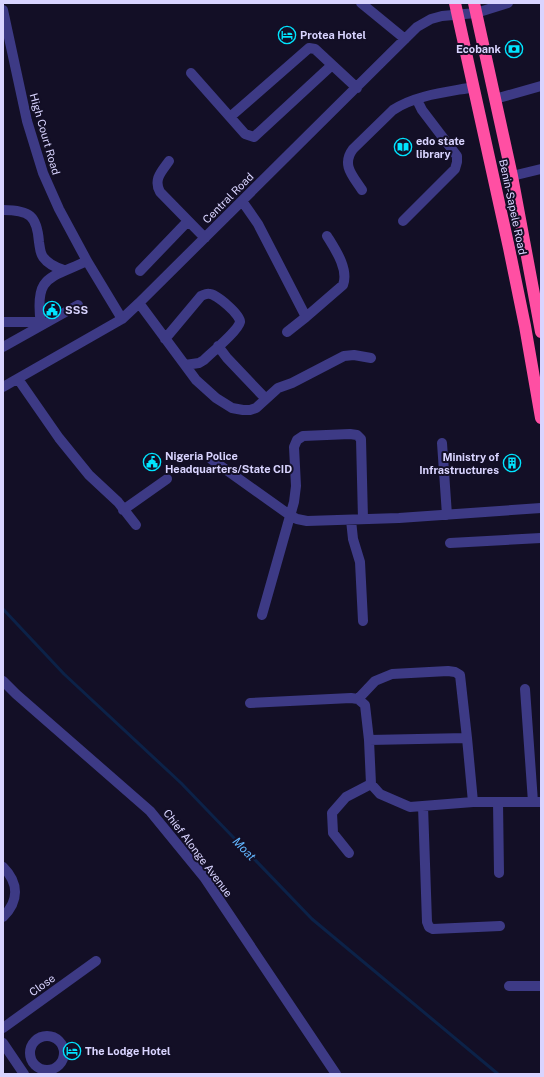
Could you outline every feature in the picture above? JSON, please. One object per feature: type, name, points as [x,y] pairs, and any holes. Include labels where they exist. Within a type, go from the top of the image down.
[{"type":"highway","name":"Benin-Sapele Road","points":[[455,3],[525,326],[541,418]]},
{"type":"highway","name":"Benin-Sapele Road","points":[[475,8],[512,176],[541,332]]},
{"type":"street","points":[[361,3],[406,39]]},
{"type":"street","name":"Central Road","points":[[3,387],[122,319],[140,303],[418,27],[431,19],[442,16],[458,15],[475,8],[508,3]]},
{"type":"street","name":"High Court Road","points":[[3,10],[27,121],[42,173],[88,261],[122,319]]},
{"type":"street","points":[[230,117],[309,48],[315,49],[357,88]]},
{"type":"street","points":[[191,73],[245,134],[252,137],[256,136],[332,64]]},
{"type":"street","points":[[495,99],[541,86]]},
{"type":"street","points":[[362,190],[349,170],[349,154],[393,110],[399,105],[429,96],[474,87]]},
{"type":"street","points":[[403,221],[448,177],[455,169],[458,162],[457,156],[422,110],[417,100]]},
{"type":"street","points":[[169,161],[159,174],[157,186],[160,192],[205,238]]},
{"type":"street","points":[[512,176],[541,169]]},
{"type":"street","points":[[242,201],[258,224],[306,317]]},
{"type":"street","points":[[3,210],[15,210],[30,216],[37,225],[40,251],[43,257],[53,266],[64,270]]},
{"type":"street","points":[[140,272],[188,221]]},
{"type":"street","points":[[287,332],[343,285],[343,268],[338,254],[326,236]]},
{"type":"street","points":[[40,323],[39,299],[42,287],[47,280],[64,270],[88,261]]},
{"type":"street","points":[[165,338],[201,296],[205,294],[211,294],[237,314],[240,320],[237,327],[218,346],[200,363],[185,365]]},
{"type":"street","points":[[140,303],[196,380],[216,398],[232,408],[243,410],[256,408],[278,388],[292,383],[344,356],[361,356],[371,358]]},
{"type":"street","points":[[3,347],[40,323],[78,305]]},
{"type":"street","points":[[3,322],[40,323]]},
{"type":"street","points":[[218,346],[227,358],[266,399]]},
{"type":"street","points":[[18,379],[59,438],[89,475],[107,491],[136,525]]},
{"type":"street","points":[[262,615],[291,516],[296,486],[294,447],[297,440],[303,436],[350,434],[357,435],[361,439],[363,519]]},
{"type":"street","points":[[442,443],[446,515]]},
{"type":"street","points":[[211,459],[291,516],[307,521],[446,515],[541,508]]},
{"type":"street","points":[[123,510],[167,479]]},
{"type":"street","points":[[351,520],[353,539],[360,562],[363,621]]},
{"type":"street","points":[[450,543],[541,538]]},
{"type":"street","points":[[358,699],[375,681],[392,674],[455,672],[460,675],[473,802]]},
{"type":"street","name":"Chief Alonge Avenue","points":[[3,681],[150,811],[204,877],[336,1074]]},
{"type":"street","points":[[250,703],[351,698],[358,699],[365,705],[369,740],[371,784],[380,794],[410,807],[473,802],[537,802],[525,689]]},
{"type":"street","points":[[369,740],[467,738]]},
{"type":"street","points":[[349,853],[333,833],[332,813],[346,797],[371,784]]},
{"type":"street","points":[[498,802],[499,873]]},
{"type":"street","points":[[423,806],[427,922],[429,927],[433,929],[500,926]]},
{"type":"street","points":[[3,867],[11,876],[16,892],[12,907],[3,917]]},
{"type":"street","name":"Close","points":[[3,1028],[96,961]]},
{"type":"street","points":[[509,986],[541,986]]},
{"type":"street","points":[[5,1050],[24,1074]]},
{"type":"waterway","name":"Moat","points":[[3,609],[64,674],[181,783],[312,919],[498,1074]]},
{"type":"place","name":"Protea Hotel","points":[[287,35]]},
{"type":"place","name":"Ecobank","points":[[514,49]]},
{"type":"place","name":"edo state library","points":[[403,147]]},
{"type":"place","name":"SSS","points":[[52,310]]},
{"type":"place","name":"Nigeria Police Headquarters/State CID","points":[[152,462]]},
{"type":"place","name":"Ministry of Infrastructures","points":[[512,463]]},
{"type":"place","name":"The Lodge Hotel","points":[[72,1051]]}]
